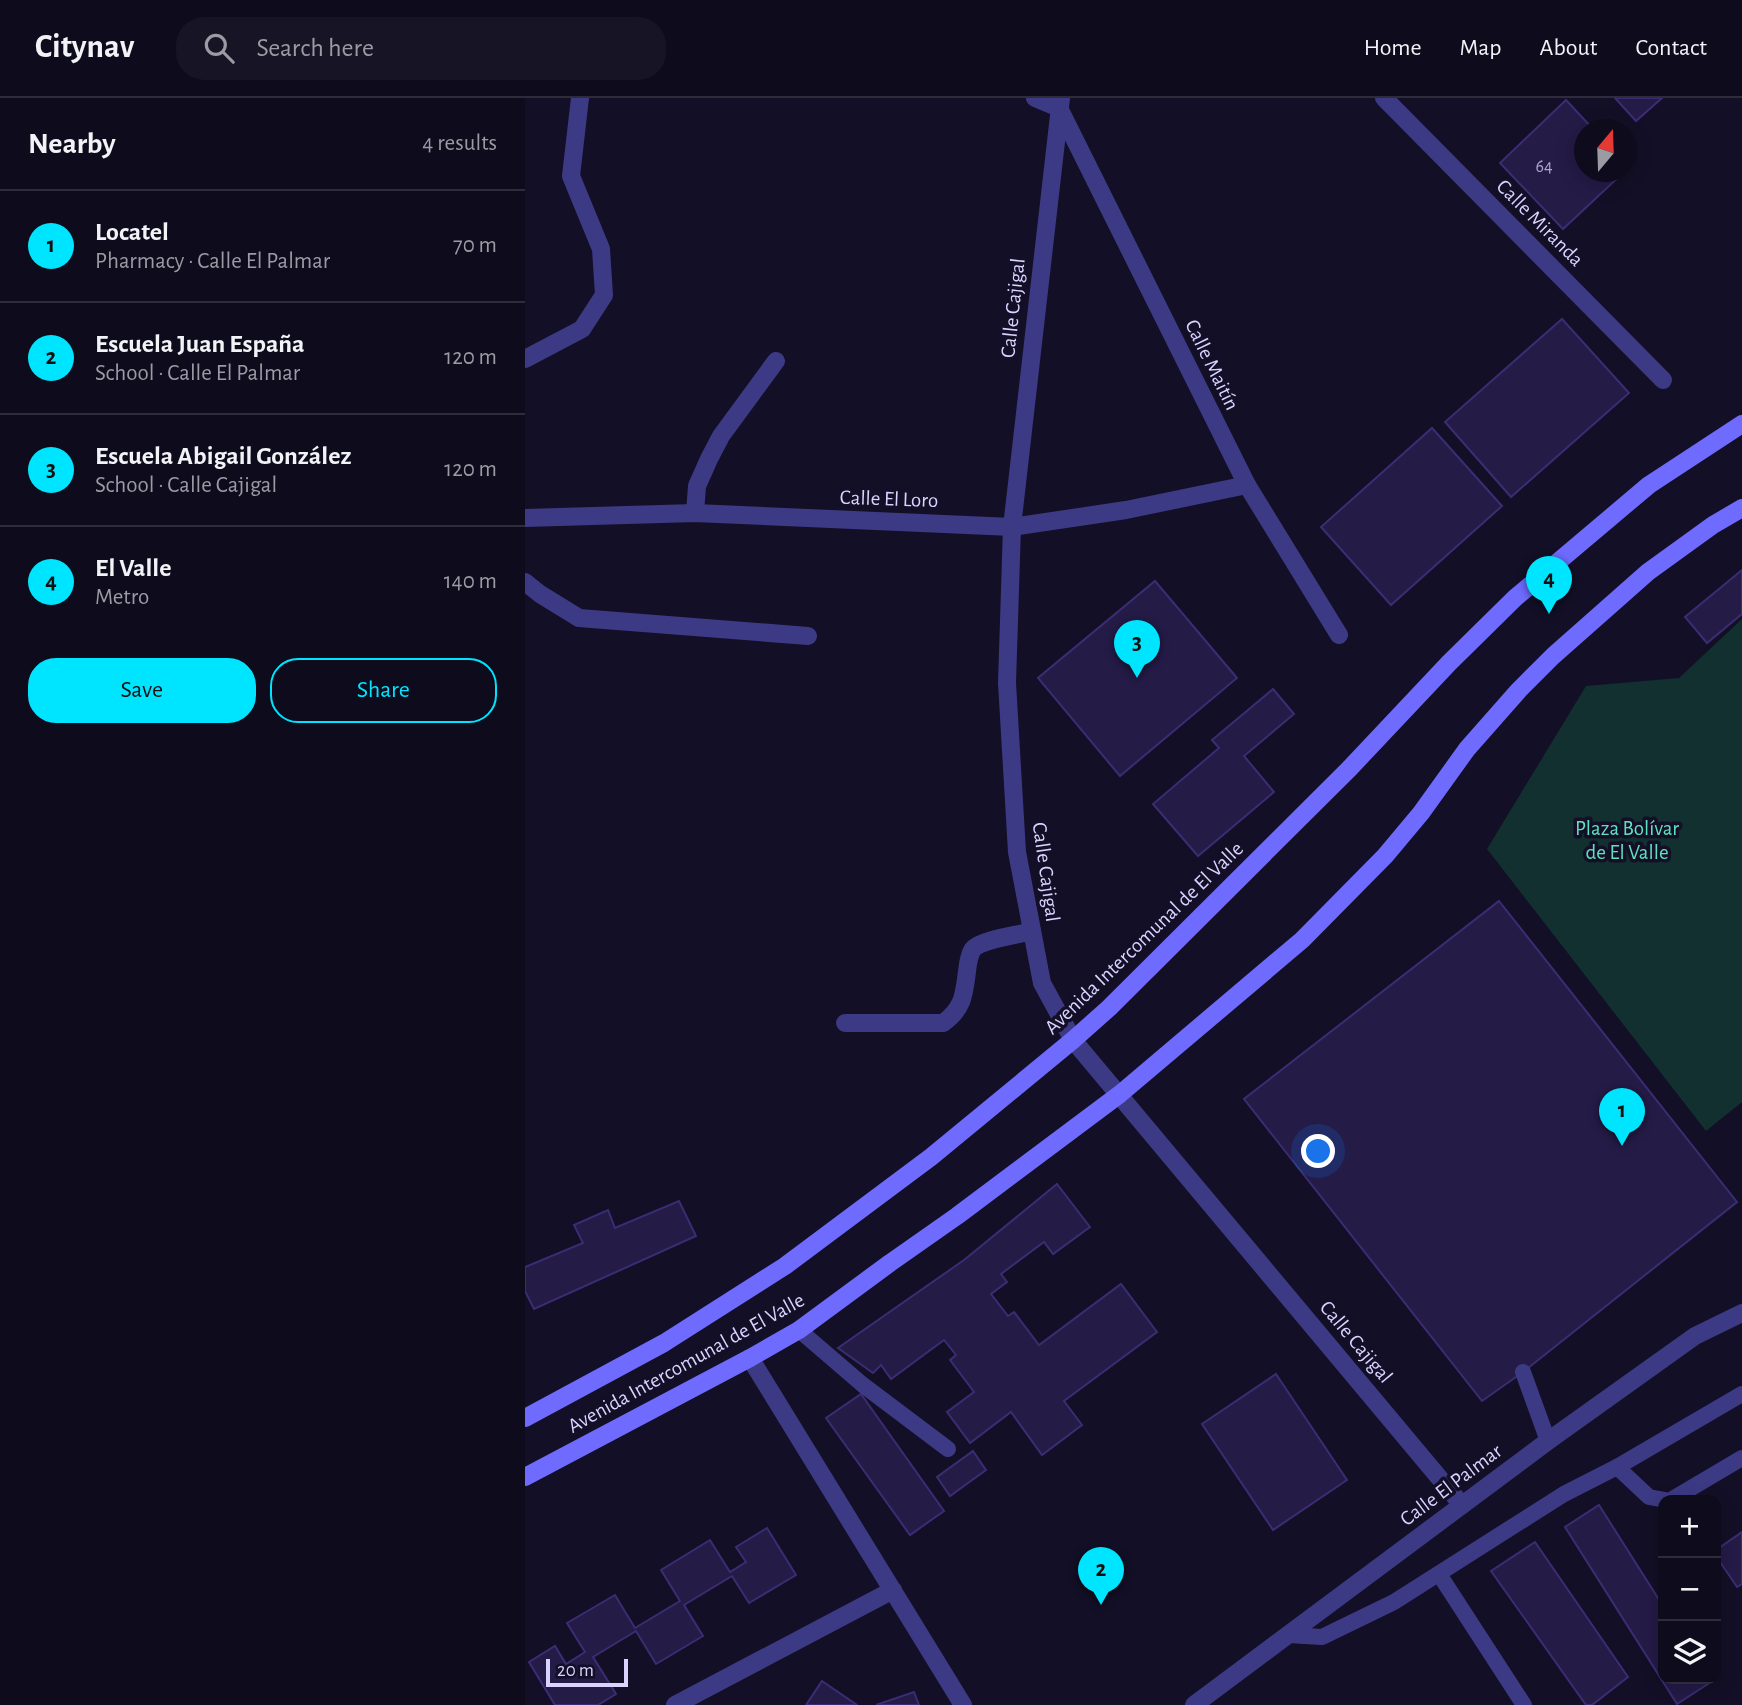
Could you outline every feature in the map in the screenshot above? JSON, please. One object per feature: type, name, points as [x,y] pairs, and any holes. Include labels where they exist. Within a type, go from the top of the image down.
[{"type":"main road","name":"Avenida Intercomunal de El Valle","points":[[525,1418],[664,1343],[785,1266],[931,1157],[1118,1000],[1341,778],[1449,663],[1515,598],[1649,485],[1742,424]]},
{"type":"main road","name":"Avenida Intercomunal de El Valle","points":[[525,1478],[799,1330],[1120,1094],[1302,940],[1385,856],[1421,813],[1467,749],[1553,656],[1648,572],[1713,525],[1742,508]]},
{"type":"street","points":[[525,359],[582,329],[604,295],[601,249],[571,176],[580,98]]},
{"type":"street","points":[[1035,98],[1060,103]]},
{"type":"street","name":"Calle Miranda","points":[[1384,98],[1663,380]]},
{"type":"street","name":"Calle Maitín","points":[[1060,103],[1247,485],[1339,635]]},
{"type":"street","name":"Calle Cajigal","points":[[1060,103],[1012,527],[1007,683],[1017,852],[1042,982],[1073,1040],[1462,1505]]},
{"type":"street","points":[[695,513],[697,485],[709,459],[722,436],[776,361]]},
{"type":"street","name":"Calle El Loro","points":[[525,518],[695,513],[1012,527],[1126,510],[1247,485]]},
{"type":"street","points":[[525,582],[579,618],[808,636]]},
{"type":"street","points":[[845,1023],[943,1023],[958,1010],[974,948],[983,943],[1032,932]]},
{"type":"street","name":"Calle El Palmar","points":[[1194,1705],[1548,1441],[1695,1336],[1742,1313]]},
{"type":"street","points":[[750,1358],[963,1705]]},
{"type":"street","points":[[675,1705],[893,1590]]},
{"type":"lane","points":[[799,1330],[863,1385],[948,1449]]},
{"type":"lane","points":[[1523,1372],[1548,1441]]},
{"type":"lane","points":[[1288,1635],[1322,1637],[1394,1602],[1564,1494],[1617,1467],[1742,1394]]},
{"type":"lane","points":[[1679,1495],[1742,1458]]},
{"type":"lane","points":[[1617,1467],[1649,1497],[1658,1499]]},
{"type":"lane","points":[[1439,1574],[1524,1705]]},
{"type":"green space","name":"Plaza Bolívar de El Valle","points":[[1742,619],[1742,1102],[1706,1131],[1487,849],[1586,686],[1679,678]]},
{"type":"building","points":[[1615,98],[1662,98],[1637,120]]},
{"type":"building","points":[[1566,100],[1584,119],[1574,119],[1574,182],[1613,182],[1563,229],[1500,163]]},
{"type":"building","points":[[1562,319],[1629,393],[1511,497],[1445,422]]},
{"type":"building","points":[[1432,428],[1502,506],[1391,605],[1321,527]]},
{"type":"building","points":[[1742,570],[1742,614],[1707,643],[1685,617]]},
{"type":"building","points":[[1155,581],[1237,678],[1120,776],[1038,678]]},
{"type":"building","points":[[1273,689],[1294,714],[1244,756],[1274,792],[1198,856],[1153,804],[1219,748],[1212,740]]},
{"type":"building","points":[[1499,901],[1737,1202],[1523,1372],[1482,1401],[1244,1099]]},
{"type":"building","points":[[1057,1184],[1090,1227],[1053,1254],[1044,1242],[1001,1274],[1007,1282],[991,1294],[1008,1316],[1014,1312],[1039,1345],[1121,1284],[1157,1332],[1064,1401],[1082,1425],[1042,1455],[1011,1412],[970,1443],[947,1412],[974,1392],[950,1360],[956,1355],[944,1340],[891,1379],[881,1365],[873,1373],[838,1348],[964,1260]]},
{"type":"building","points":[[679,1201],[696,1236],[534,1309],[525,1291],[525,1267],[583,1243],[574,1225],[608,1210],[615,1228]]},
{"type":"building","points":[[1276,1374],[1347,1480],[1273,1530],[1202,1424]]},
{"type":"building","points":[[861,1394],[944,1511],[910,1535],[826,1418]]},
{"type":"building","points":[[973,1451],[986,1470],[950,1496],[937,1477]]},
{"type":"building","points":[[1599,1505],[1658,1598],[1658,1674],[1565,1527]]},
{"type":"building","points":[[767,1528],[796,1575],[749,1603],[732,1576],[684,1605],[703,1636],[656,1664],[636,1631],[593,1657],[616,1694],[598,1705],[555,1705],[529,1662],[555,1646],[566,1664],[585,1652],[567,1623],[615,1595],[635,1628],[680,1601],[661,1570],[710,1540],[730,1572],[746,1562],[736,1547]]},
{"type":"building","points":[[1742,1532],[1742,1584],[1737,1587],[1721,1563],[1721,1547]]},
{"type":"building","points":[[1535,1542],[1628,1677],[1592,1705],[1586,1705],[1491,1571]]},
{"type":"building","points":[[822,1681],[857,1705],[806,1705]]},
{"type":"building","points":[[1664,1684],[1708,1684],[1677,1704]]},
{"type":"building","points":[[914,1692],[919,1705],[876,1705]]},
{"type":"place","name":"El Valle","points":[[1549,614]]},
{"type":"place","name":"Escuela Abigail González","points":[[1137,678]]},
{"type":"place","name":"Locatel","points":[[1622,1146]]},
{"type":"place","name":"Escuela Juan España","points":[[1101,1605]]}]
